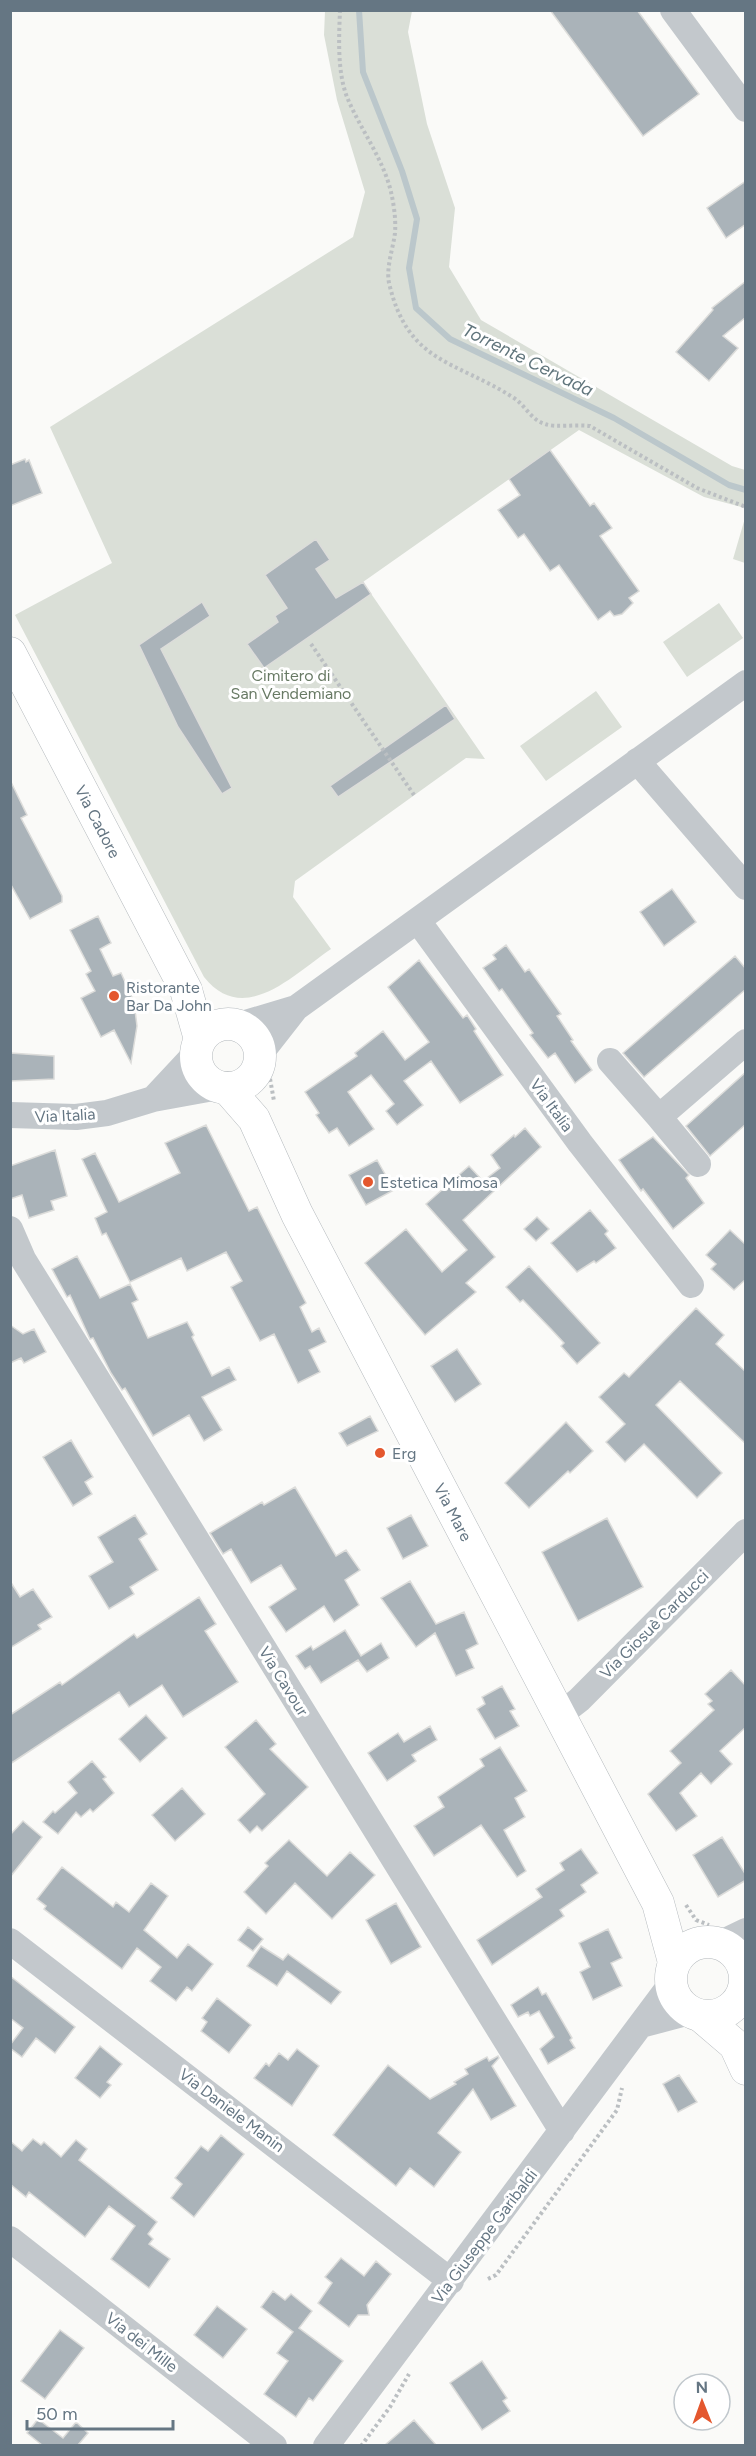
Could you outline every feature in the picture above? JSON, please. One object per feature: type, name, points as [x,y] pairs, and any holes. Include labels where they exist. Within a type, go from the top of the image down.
[{"type":"main road","name":"Via Cadore","points":[[10,653],[186,990],[215,1036]]},
{"type":"main road","name":"Via Cadore","points":[[215,1036],[254,1036],[246,1075],[209,1083],[202,1075],[197,1065],[215,1036]]},
{"type":"main road","name":"Via Mare","points":[[246,1075],[265,1114],[297,1214],[561,1714],[670,1902],[720,1936],[745,1970],[745,1983],[736,2004],[740,2057]]},
{"type":"main road","name":"Via Mare","points":[[670,1902],[674,1995],[740,2057]]},
{"type":"main road","points":[[673,1973],[680,1954],[720,1936]]},
{"type":"main road","points":[[695,2014],[714,2016],[726,2012],[736,2004]]},
{"type":"street","points":[[673,10],[746,109]]},
{"type":"street","points":[[153,1099],[215,1036],[296,1008],[746,683]]},
{"type":"street","points":[[637,761],[746,888]]},
{"type":"street","name":"Via Italia","points":[[418,921],[580,1143],[691,1285]]},
{"type":"street","points":[[246,1075],[296,1008]]},
{"type":"street","points":[[659,1117],[746,1042]]},
{"type":"street","points":[[610,1062],[698,1164]]},
{"type":"street","name":"Via Italia","points":[[10,1115],[76,1117],[107,1113],[246,1075]]},
{"type":"street","name":"Via Cavour","points":[[10,1229],[23,1259],[562,2131]]},
{"type":"street","name":"Via Giosuè Carducci","points":[[561,1714],[579,1700],[746,1532]]},
{"type":"street","name":"Via Daniele Manin","points":[[10,1941],[451,2281]]},
{"type":"street","name":"Via Giuseppe Garibaldi","points":[[326,2445],[641,2025],[673,1973]]},
{"type":"street","points":[[641,2025],[695,2014]]},
{"type":"street","name":"Via dei Mille","points":[[10,2239],[273,2445]]},
{"type":"path","points":[[340,10],[340,57],[346,94],[379,160],[391,191],[395,232],[388,280],[398,314],[412,337],[446,364],[516,399],[535,419],[544,424],[555,426],[574,423],[590,426],[697,488],[746,507]]},
{"type":"path","points":[[310,644],[414,795]]},
{"type":"path","points":[[246,1075],[270,1093],[265,1114]]},
{"type":"path","points":[[670,1902],[696,1920],[710,1926],[720,1936]]},
{"type":"path","points":[[488,2279],[496,2275],[617,2110],[624,2080]]},
{"type":"green space","name":"Cimitero di San Vendemiano","points":[[325,11],[412,11],[408,32],[427,124],[455,208],[449,267],[481,320],[732,466],[745,470],[745,508],[704,497],[579,430],[363,582],[485,759],[466,758],[295,881],[293,897],[331,949],[285,982],[268,991],[252,997],[235,997],[219,991],[204,977],[15,615],[112,563],[50,427],[353,237],[365,192],[337,100],[324,35]]},
{"type":"green space","points":[[745,518],[745,563],[733,559]]},
{"type":"green space","points":[[719,603],[743,638],[687,677],[663,642]]},
{"type":"green space","points":[[596,691],[622,727],[546,781],[520,746]]},
{"type":"building","points":[[550,10],[637,10],[699,94],[643,136]]},
{"type":"building","points":[[746,181],[746,224],[726,238],[707,208]]},
{"type":"building","points":[[746,281],[746,317],[723,336],[738,348],[709,381],[676,352],[713,310],[712,308]]},
{"type":"building","points":[[550,450],[590,506],[594,503],[612,528],[600,536],[639,591],[629,598],[633,603],[622,614],[614,616],[610,611],[598,620],[559,565],[550,571],[524,534],[518,538],[498,510],[520,495],[509,479]]},
{"type":"building","points":[[25,459],[26,462],[29,460],[42,493],[10,506],[10,465]]},
{"type":"building","points":[[316,539],[330,560],[316,569],[336,598],[363,582],[371,594],[264,668],[247,644],[278,622],[275,616],[287,608],[265,575]]},
{"type":"building","points":[[202,602],[210,616],[161,649],[232,788],[222,794],[178,727],[139,645]]},
{"type":"building","points":[[446,705],[455,719],[338,797],[330,786]]},
{"type":"building","points":[[10,780],[27,815],[21,818],[62,896],[62,902],[30,919],[10,883]]},
{"type":"building","points":[[672,889],[696,922],[664,946],[640,912]]},
{"type":"building","points":[[98,916],[111,943],[100,949],[113,976],[121,973],[134,1002],[137,1026],[131,1063],[114,1030],[101,1037],[81,998],[95,991],[86,974],[91,971],[70,930]]},
{"type":"building","points":[[506,945],[525,972],[529,969],[561,1014],[557,1016],[573,1040],[571,1041],[592,1070],[575,1083],[555,1053],[548,1058],[530,1035],[533,1033],[502,989],[499,991],[483,968],[496,959],[493,955]]},
{"type":"building","points":[[735,956],[746,969],[746,989],[644,1077],[623,1053]]},
{"type":"building","points":[[419,960],[463,1018],[467,1015],[476,1029],[474,1031],[503,1075],[460,1103],[431,1061],[404,1081],[423,1105],[397,1125],[386,1111],[394,1104],[371,1075],[348,1092],[374,1129],[349,1146],[337,1128],[329,1133],[316,1115],[319,1113],[305,1092],[357,1056],[355,1053],[383,1031],[405,1060],[429,1042],[388,987]]},
{"type":"building","points":[[10,1053],[54,1056],[54,1079],[10,1081]]},
{"type":"building","points":[[746,1072],[746,1124],[710,1156],[686,1126]]},
{"type":"building","points":[[206,1125],[249,1211],[257,1207],[306,1303],[300,1307],[312,1332],[319,1328],[326,1342],[309,1350],[320,1372],[298,1383],[274,1334],[260,1341],[231,1287],[242,1281],[226,1252],[187,1271],[181,1258],[130,1282],[106,1233],[102,1235],[95,1218],[107,1212],[82,1159],[95,1153],[119,1202],[180,1173],[165,1143]]},
{"type":"building","points":[[525,1128],[541,1147],[463,1220],[495,1257],[466,1283],[476,1292],[425,1335],[365,1263],[406,1229],[442,1272],[467,1250],[426,1204],[469,1166],[483,1181],[500,1168],[491,1155]]},
{"type":"building","points":[[653,1137],[689,1175],[686,1178],[704,1203],[673,1229],[619,1160]]},
{"type":"building","points":[[55,1150],[67,1196],[51,1201],[54,1210],[29,1218],[22,1195],[10,1199],[10,1166]]},
{"type":"building","points":[[377,1160],[394,1190],[366,1205],[349,1175]]},
{"type":"building","points":[[590,1210],[608,1231],[605,1234],[616,1248],[596,1263],[594,1261],[577,1272],[551,1243]]},
{"type":"building","points":[[537,1217],[549,1229],[536,1241],[524,1229]]},
{"type":"building","points":[[730,1230],[746,1245],[746,1279],[734,1290],[711,1269],[716,1264],[706,1255]]},
{"type":"building","points":[[77,1256],[100,1298],[130,1284],[138,1300],[132,1303],[148,1338],[187,1322],[212,1376],[229,1367],[236,1380],[202,1397],[222,1430],[204,1441],[189,1415],[153,1436],[125,1388],[122,1390],[111,1373],[93,1338],[90,1339],[70,1295],[67,1297],[52,1269]]},
{"type":"building","points":[[529,1266],[600,1343],[577,1364],[561,1346],[564,1343],[523,1300],[520,1302],[506,1287]]},
{"type":"building","points":[[696,1308],[724,1335],[716,1344],[746,1372],[746,1444],[680,1381],[656,1405],[722,1473],[697,1498],[644,1444],[625,1462],[606,1442],[625,1424],[599,1397],[624,1373],[629,1377]]},
{"type":"building","points":[[10,1325],[23,1334],[34,1329],[46,1352],[24,1363],[21,1358],[10,1363]]},
{"type":"building","points":[[457,1349],[481,1384],[455,1402],[431,1366]]},
{"type":"building","points":[[370,1416],[378,1431],[347,1446],[339,1433]]},
{"type":"building","points":[[566,1422],[593,1451],[529,1508],[505,1483]]},
{"type":"building","points":[[71,1440],[93,1477],[85,1482],[92,1494],[73,1506],[43,1457]]},
{"type":"building","points":[[295,1487],[336,1556],[346,1550],[360,1570],[345,1580],[359,1605],[334,1622],[324,1606],[286,1632],[269,1607],[296,1589],[281,1565],[251,1583],[231,1549],[223,1554],[210,1533],[262,1502],[264,1505]]},
{"type":"building","points":[[135,1515],[147,1534],[139,1539],[158,1570],[130,1587],[134,1594],[109,1609],[89,1576],[113,1562],[98,1537]]},
{"type":"building","points":[[411,1515],[428,1546],[403,1559],[387,1528]]},
{"type":"building","points":[[607,1518],[643,1587],[578,1621],[542,1552]]},
{"type":"building","points":[[10,1581],[20,1597],[33,1589],[52,1617],[38,1625],[41,1629],[10,1648]]},
{"type":"building","points":[[410,1581],[436,1624],[464,1612],[478,1644],[466,1650],[474,1668],[456,1676],[435,1633],[416,1647],[381,1598]]},
{"type":"building","points":[[199,1597],[216,1624],[205,1631],[238,1682],[183,1717],[162,1685],[129,1707],[119,1692],[10,1764],[10,1715],[60,1682],[62,1685],[134,1634],[137,1638]]},
{"type":"building","points":[[345,1630],[361,1656],[381,1643],[389,1658],[367,1672],[358,1660],[321,1683],[310,1666],[305,1669],[296,1656],[311,1646],[313,1650]]},
{"type":"building","points":[[731,1670],[746,1686],[746,1727],[720,1751],[732,1764],[711,1784],[701,1773],[680,1793],[697,1816],[676,1831],[648,1794],[681,1763],[670,1751],[714,1710],[708,1704],[712,1701],[705,1694]]},
{"type":"building","points":[[502,1686],[515,1709],[510,1711],[519,1726],[495,1739],[477,1709],[485,1704],[482,1697]]},
{"type":"building","points":[[146,1715],[167,1738],[140,1762],[119,1739]]},
{"type":"building","points":[[256,1720],[276,1744],[270,1749],[308,1787],[262,1831],[257,1826],[250,1833],[238,1820],[265,1794],[225,1747]]},
{"type":"building","points":[[430,1726],[437,1740],[412,1755],[416,1761],[387,1781],[368,1753],[398,1733],[404,1742]]},
{"type":"building","points":[[500,1747],[527,1791],[515,1798],[525,1817],[504,1830],[526,1871],[517,1877],[481,1825],[434,1856],[414,1826],[444,1807],[438,1797],[484,1766],[480,1759]]},
{"type":"building","points":[[92,1761],[106,1777],[103,1779],[114,1793],[93,1812],[90,1809],[81,1817],[76,1812],[58,1834],[43,1822],[53,1811],[55,1813],[77,1793],[68,1782]]},
{"type":"building","points":[[182,1788],[205,1814],[175,1841],[152,1815]]},
{"type":"building","points":[[23,1821],[42,1837],[10,1877],[10,1835]]},
{"type":"building","points":[[722,1837],[746,1875],[746,1880],[718,1897],[693,1855]]},
{"type":"building","points":[[289,1840],[327,1876],[350,1852],[375,1875],[332,1919],[295,1883],[266,1914],[244,1892],[268,1866],[265,1863]]},
{"type":"building","points":[[581,1849],[598,1873],[581,1885],[586,1892],[560,1910],[564,1916],[492,1965],[477,1940],[542,1897],[536,1889],[564,1870],[560,1863]]},
{"type":"building","points":[[62,1867],[113,1907],[116,1902],[129,1912],[151,1883],[168,1896],[144,1930],[177,1958],[188,1944],[213,1964],[192,1991],[187,1987],[176,2001],[150,1981],[161,1967],[137,1948],[122,1969],[44,1909],[46,1906],[37,1899]]},
{"type":"building","points":[[396,1903],[421,1947],[391,1964],[366,1920]]},
{"type":"building","points":[[248,1927],[263,1939],[253,1951],[238,1940]]},
{"type":"building","points":[[608,1929],[622,1958],[611,1963],[622,1986],[593,2000],[580,1972],[590,1967],[579,1943]]},
{"type":"building","points":[[261,1946],[283,1960],[288,1954],[341,1992],[331,2004],[287,1971],[277,1986],[247,1966]]},
{"type":"building","points":[[10,1976],[75,2027],[55,2053],[36,2038],[22,2057],[10,2048],[23,2028],[10,2018]]},
{"type":"building","points":[[538,1987],[542,1995],[546,1993],[572,2038],[570,2040],[575,2048],[548,2064],[540,2049],[554,2037],[539,2011],[530,2016],[528,2012],[518,2017],[511,2005]]},
{"type":"building","points":[[217,1998],[251,2025],[229,2053],[201,2031],[207,2022],[202,2018]]},
{"type":"building","points":[[100,2046],[122,2064],[107,2082],[111,2085],[100,2098],[75,2078]]},
{"type":"building","points":[[297,2049],[319,2066],[292,2106],[254,2078],[266,2063],[269,2066],[279,2053],[288,2060]]},
{"type":"building","points":[[498,2056],[499,2058],[492,2066],[516,2106],[491,2120],[473,2089],[438,2133],[461,2152],[434,2187],[410,2168],[396,2186],[333,2135],[388,2065],[430,2099],[468,2074],[465,2069],[487,2057],[489,2061]]},
{"type":"building","points":[[679,2075],[697,2102],[678,2112],[663,2084]]},
{"type":"building","points":[[221,2135],[244,2154],[194,2217],[171,2198],[182,2184],[175,2178],[201,2146],[208,2151]]},
{"type":"building","points":[[33,2139],[41,2145],[44,2142],[61,2157],[76,2140],[87,2149],[79,2160],[157,2222],[148,2234],[153,2239],[149,2244],[170,2259],[149,2288],[111,2259],[135,2226],[109,2206],[85,2237],[29,2192],[26,2197],[10,2184],[10,2141],[22,2151]]},
{"type":"building","points":[[341,2258],[364,2276],[376,2261],[391,2274],[367,2305],[369,2315],[358,2315],[349,2327],[318,2303],[332,2283],[325,2277]]},
{"type":"building","points":[[273,2291],[285,2300],[291,2294],[312,2311],[299,2328],[343,2361],[313,2401],[309,2398],[296,2417],[264,2394],[288,2361],[277,2353],[293,2332],[261,2307]]},
{"type":"building","points":[[217,2306],[247,2329],[223,2358],[194,2335]]},
{"type":"building","points":[[60,2330],[84,2348],[45,2399],[21,2381]]},
{"type":"building","points":[[482,2361],[507,2398],[503,2401],[510,2411],[482,2430],[450,2383]]},
{"type":"building","points":[[38,2419],[63,2438],[76,2422],[88,2433],[78,2445],[42,2445],[27,2433]]},
{"type":"building","points":[[414,2420],[436,2445],[385,2445]]},
{"type":"waterway","name":"Torrente Cervada","points":[[359,10],[363,72],[402,171],[417,219],[409,268],[416,308],[450,339],[614,418],[729,485],[746,490]]},
{"type":"place","name":"Ristorante Bar Da John","points":[[114,996]]},
{"type":"place","name":"Estetica Mimosa","points":[[368,1182]]},
{"type":"place","name":"Erg","points":[[380,1453]]}]
